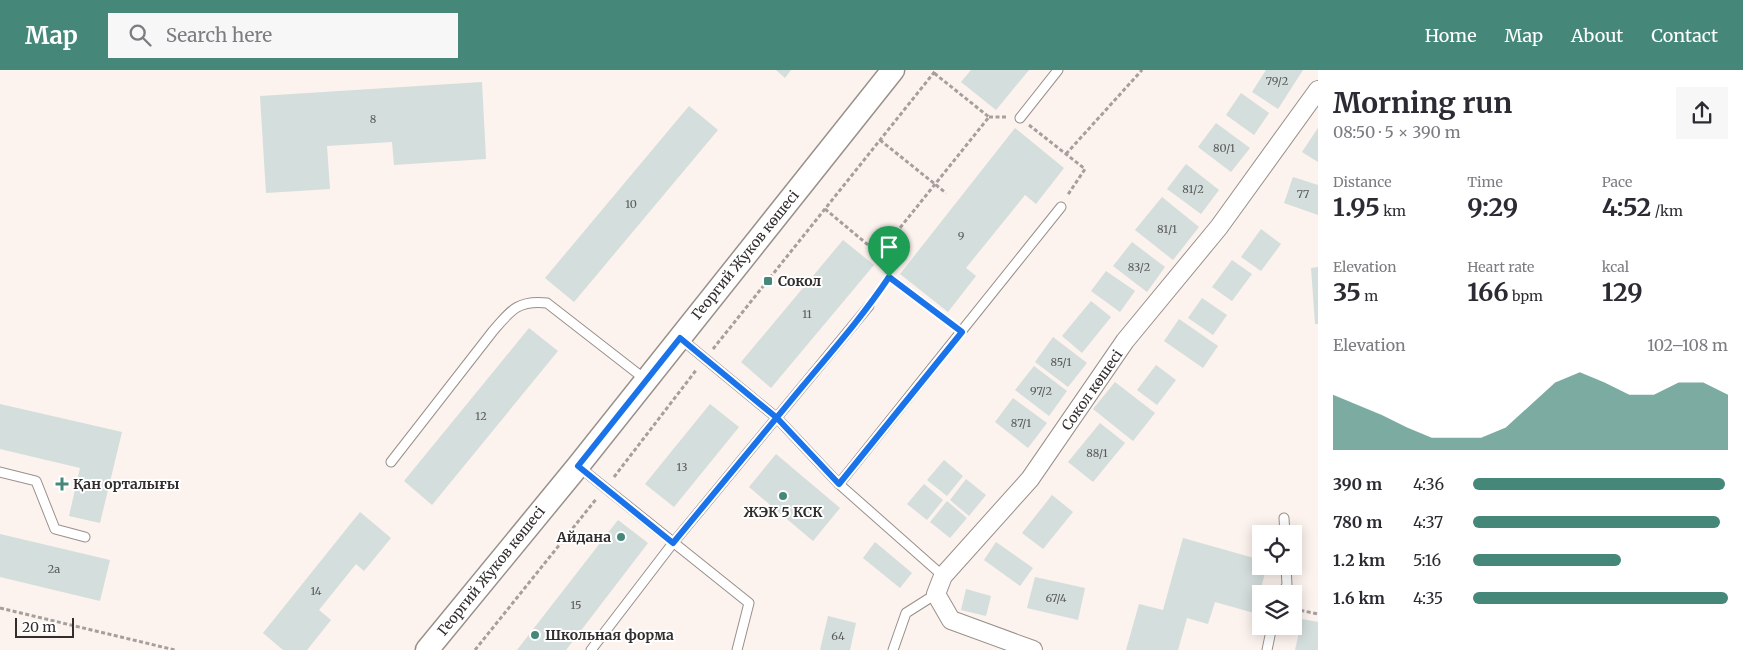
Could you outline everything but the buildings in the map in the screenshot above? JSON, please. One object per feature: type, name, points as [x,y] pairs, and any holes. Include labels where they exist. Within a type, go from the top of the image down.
[{"type":"street","name":"Георгий Жуков көшесі","points":[[427,650],[578,466],[893,70]]},
{"type":"street","name":"Сокол көшесі","points":[[936,594],[943,576],[1030,479],[1125,341],[1219,227],[1318,90]]},
{"type":"street","points":[[936,594],[951,620],[1033,650]]},
{"type":"lane","points":[[1020,118],[1058,70]]},
{"type":"lane","points":[[839,484],[1060,207]]},
{"type":"lane","points":[[391,462],[511,310],[531,301],[547,303],[646,380]]},
{"type":"lane","points":[[591,650],[673,543],[869,306]]},
{"type":"lane","points":[[680,338],[777,418],[839,484],[943,576]]},
{"type":"lane","points":[[578,466],[749,603],[737,650]]},
{"type":"lane","points":[[0,472],[36,481],[55,529],[85,537]]},
{"type":"lane","points":[[1284,518],[1284,525]]},
{"type":"lane","points":[[893,650],[906,613],[936,594]]},
{"type":"lane","points":[[1267,650],[1270,635]]},
{"type":"path","points":[[1066,154],[1142,70]]},
{"type":"path","points":[[934,72],[989,117],[1020,118],[1085,169],[1060,207]]},
{"type":"path","points":[[879,254],[989,117]]},
{"type":"path","points":[[880,140],[946,194]]},
{"type":"path","points":[[825,209],[879,254],[889,277],[962,332]]},
{"type":"path","points":[[869,306],[889,277]]},
{"type":"path","points":[[0,608],[175,650]]},
{"type":"path","points":[[1302,611],[1318,614]]},
{"type":"place","name":"Сокол","points":[[768,281]]},
{"type":"place","name":"Қан орталығы","points":[[62,484]]},
{"type":"place","name":"ЖЭК 5 КСК","points":[[783,496]]},
{"type":"place","name":"Айдана","points":[[621,537]]},
{"type":"place","name":"Школьная форма","points":[[535,635]]},
{"type":"route","points":[[889,277],[869,306],[777,418],[673,543],[578,466],[680,338],[777,418],[839,484],[962,332],[889,277]]}]
